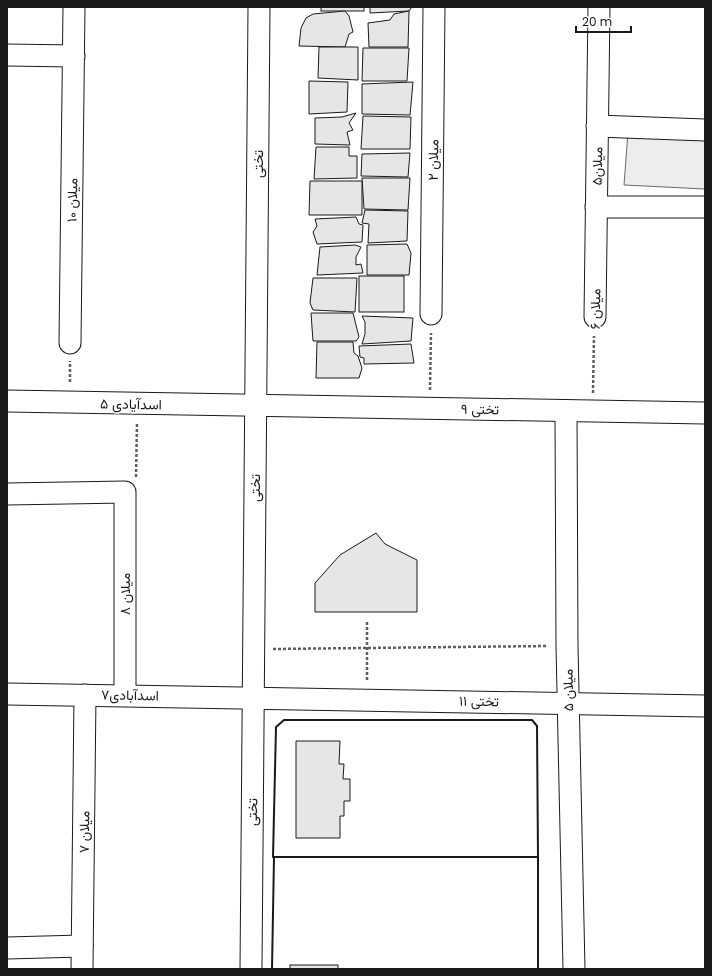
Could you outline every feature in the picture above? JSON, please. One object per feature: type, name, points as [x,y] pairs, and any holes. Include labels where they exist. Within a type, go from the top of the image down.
[{"type":"street","name":"میلان ۱۰","points":[[70,343],[74,7]]},
{"type":"street","name":"تختی","points":[[251,969],[259,7]]},
{"type":"street","name":"میلان ۲","points":[[431,314],[434,7]]},
{"type":"street","points":[[599,7],[597,126],[705,130]]},
{"type":"street","points":[[7,55],[74,56]]},
{"type":"street","name":"میلان۵","points":[[596,207],[597,126]]},
{"type":"street","points":[[596,207],[705,207]]},
{"type":"street","name":"میلان ۶","points":[[595,317],[596,207]]},
{"type":"street","name":"اسدآیادی ۵","points":[[7,402],[256,406]]},
{"type":"street","name":"تختی ۹","points":[[256,406],[705,413]]},
{"type":"street","name":"میلان ۵","points":[[566,411],[567,646],[574,969]]},
{"type":"street","points":[[7,494],[125,492]]},
{"type":"street","name":"میلان ۸","points":[[125,492],[125,695]]},
{"type":"street","name":"اسدآبادی۷","points":[[7,694],[253,697]]},
{"type":"street","name":"میلان ۷","points":[[82,969],[85,695]]},
{"type":"street","name":"تختی ۱۱","points":[[253,697],[705,706]]},
{"type":"street","points":[[7,948],[82,946]]},
{"type":"path","points":[[430,408],[431,314]]},
{"type":"path","name":"میلان ۶","points":[[593,411],[595,317]]},
{"type":"path","points":[[70,343],[70,403]]},
{"type":"path","points":[[125,492],[136,480],[137,404]]},
{"type":"path","points":[[367,621],[367,699]]},
{"type":"path","points":[[254,649],[567,646]]},
{"type":"shaded area","points":[[628,132],[705,136],[705,189],[624,185]]},
{"type":"building","points":[[321,7],[364,7],[364,11],[321,11]]},
{"type":"building","points":[[370,7],[412,7],[409,11],[370,13]]},
{"type":"building","points":[[345,11],[349,16],[353,32],[349,34],[345,47],[299,46],[301,28],[306,18],[313,14]]},
{"type":"building","points":[[409,11],[408,47],[369,47],[368,23],[390,20],[394,14]]},
{"type":"building","points":[[319,47],[358,47],[358,80],[318,78]]},
{"type":"building","points":[[363,48],[409,48],[407,81],[362,81]]},
{"type":"building","points":[[309,81],[348,82],[347,112],[309,114]]},
{"type":"building","points":[[413,82],[410,115],[362,114],[362,84]]},
{"type":"building","points":[[356,113],[349,123],[353,130],[347,132],[350,145],[315,144],[315,118],[342,117]]},
{"type":"building","points":[[363,116],[411,117],[410,149],[361,149]]},
{"type":"building","points":[[316,147],[349,147],[349,156],[357,156],[357,178],[314,179]]},
{"type":"building","points":[[410,153],[408,177],[361,176],[362,154]]},
{"type":"building","points":[[362,178],[410,178],[408,210],[364,209]]},
{"type":"building","points":[[310,181],[362,181],[362,215],[309,215]]},
{"type":"building","points":[[365,210],[408,211],[407,241],[368,243],[369,224],[362,223]]},
{"type":"building","points":[[356,217],[359,224],[363,225],[362,242],[317,244],[313,232],[317,226],[315,219]]},
{"type":"building","points":[[407,244],[411,253],[409,275],[367,275],[367,245]]},
{"type":"building","points":[[355,245],[361,247],[356,257],[356,265],[361,264],[363,273],[317,275],[320,247]]},
{"type":"building","points":[[359,276],[404,276],[404,312],[359,312]]},
{"type":"building","points":[[313,278],[357,278],[355,312],[313,310],[310,303]]},
{"type":"building","points":[[311,313],[353,313],[359,337],[356,341],[313,341]]},
{"type":"building","points":[[362,316],[413,318],[411,341],[362,344],[365,334],[365,322]]},
{"type":"building","points":[[317,342],[353,342],[354,353],[358,356],[362,368],[359,378],[316,378]]},
{"type":"building","points":[[411,344],[414,363],[364,364],[364,358],[360,357],[359,346]]},
{"type":"building","points":[[376,533],[385,544],[417,560],[417,612],[315,612],[315,583],[340,555]]},
{"type":"building","points":[[296,741],[340,741],[339,764],[344,764],[343,779],[350,779],[350,801],[344,801],[344,816],[340,816],[340,838],[296,838]]},
{"type":"building","points":[[290,965],[338,965],[338,969],[290,969]]},
{"type":"wall","points":[[284,720],[532,720],[537,726],[538,857],[273,857],[276,727],[284,720]]},
{"type":"wall","points":[[272,969],[274,857]]},
{"type":"wall","points":[[536,857],[538,857],[538,969]]}]
